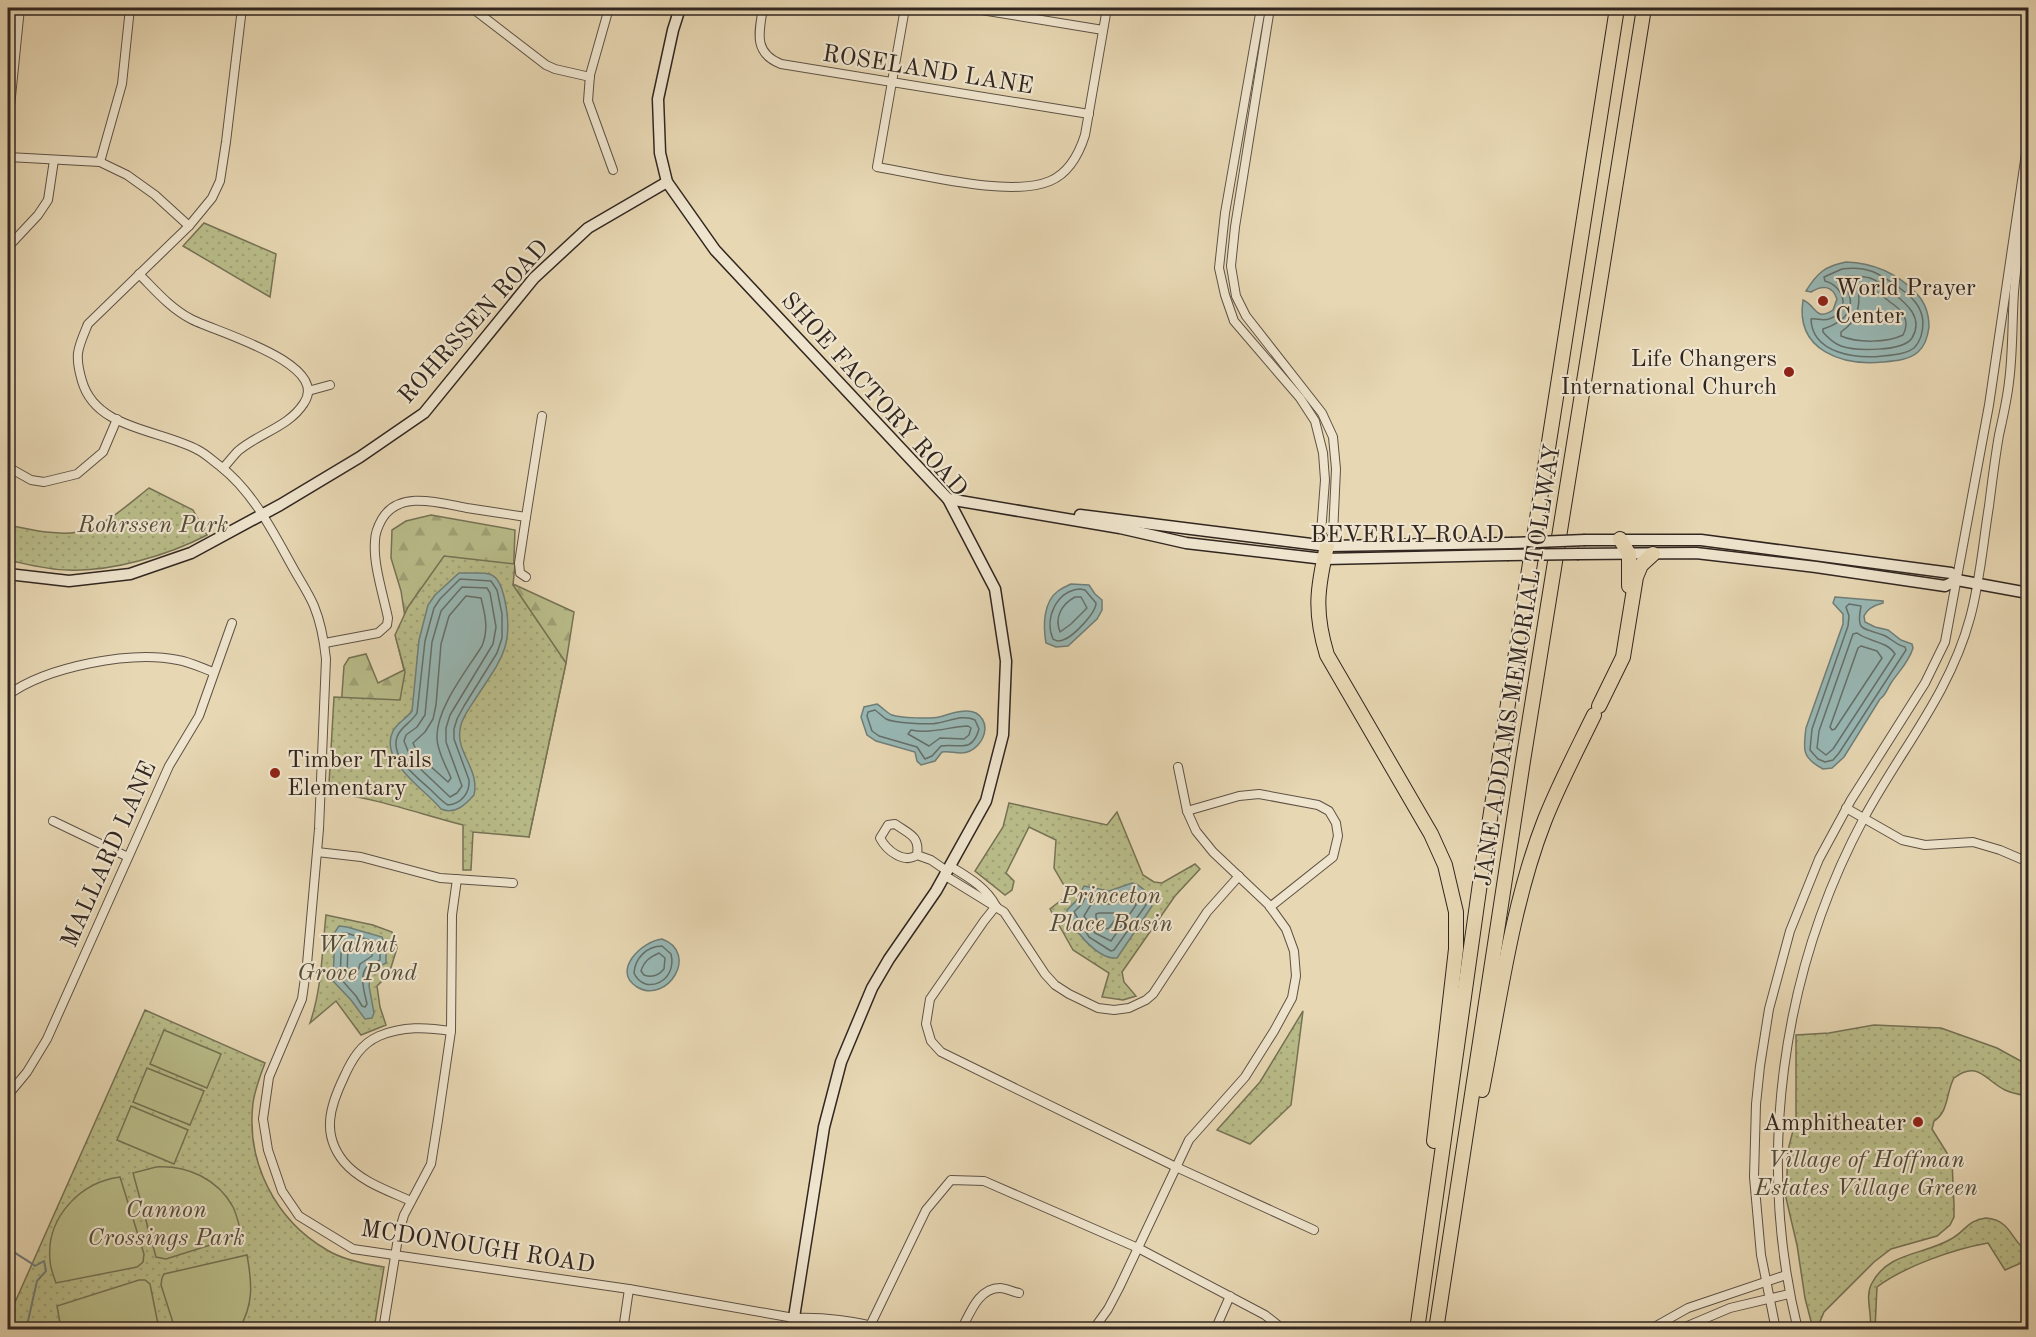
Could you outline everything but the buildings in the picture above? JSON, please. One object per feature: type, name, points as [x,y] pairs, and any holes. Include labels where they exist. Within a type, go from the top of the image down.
[{"type":"highway","name":"JANE ADDAMS MEMORIAL TOLLWAY","points":[[1415,1329],[1481,876],[1617,8]]},
{"type":"highway","name":"JANE ADDAMS MEMORIAL TOLLWAY","points":[[1436,1329],[1523,761],[1644,8]]},
{"type":"highway","points":[[1620,540],[1629,554],[1630,620]]},
{"type":"highway","points":[[1326,553],[1317,606],[1320,630],[1327,655],[1431,834],[1445,865],[1456,912],[1456,949],[1415,1329]]},
{"type":"highway","points":[[1442,1292],[1511,941],[1527,873],[1544,822],[1623,657],[1636,577],[1641,565],[1653,554]]},
{"type":"street","points":[[8,126],[20,8]]},
{"type":"street","points":[[100,162],[122,84],[129,8]]},
{"type":"street","name":"MCDONOUGH ROAD","points":[[242,8],[226,142],[219,181],[212,198],[189,226],[88,324],[79,345],[77,363],[84,388],[96,406],[117,420],[198,450],[223,468],[263,514],[314,605],[324,635],[326,658],[317,852],[307,964],[302,999],[269,1077],[263,1119],[268,1150],[282,1191],[299,1216],[353,1249],[629,1289],[793,1324],[808,1318],[884,1329]]},
{"type":"street","points":[[472,8],[546,65],[590,77]]},
{"type":"street","points":[[609,8],[590,77],[588,101],[613,170]]},
{"type":"street","name":"SHOE FACTORY ROAD","points":[[680,8],[658,99],[660,153],[667,182],[715,250],[948,499],[995,589],[1006,661],[1003,735],[986,801],[947,870],[872,988],[841,1062],[824,1127],[793,1324]]},
{"type":"street","name":"ROSELAND LANE","points":[[763,8],[760,38],[764,54],[773,61],[789,66],[1089,114]]},
{"type":"street","points":[[905,8],[877,167],[985,185],[1025,186],[1057,177],[1072,164],[1082,146],[1107,8]]},
{"type":"street","points":[[969,8],[1103,30]]},
{"type":"street","points":[[1261,8],[1220,241],[1219,268],[1234,321],[1300,398],[1315,421],[1323,453],[1325,480],[1321,533],[1326,553]]},
{"type":"street","points":[[1270,8],[1235,227],[1231,266],[1236,296],[1246,316],[1322,413],[1333,437],[1336,470],[1334,524],[1333,535],[1326,553]]},
{"type":"street","points":[[1776,1329],[1765,1282],[1756,1212],[1754,1143],[1764,1036],[1790,931],[1819,859],[1846,808],[1925,683],[1948,634],[1989,405],[2028,140]]},
{"type":"street","points":[[8,158],[100,162],[136,181],[189,226]]},
{"type":"street","points":[[8,247],[48,200],[54,160]]},
{"type":"street","name":"ROHRSSEN ROAD","points":[[8,574],[69,581],[130,574],[191,553],[360,457],[424,413],[534,278],[588,228],[667,182]]},
{"type":"street","points":[[1798,1329],[1786,1275],[1778,1156],[1780,1103],[1789,1032],[1797,995],[1823,911],[1864,818],[1941,692],[1957,658],[1971,616],[2010,377],[2017,260],[2028,186]]},
{"type":"street","points":[[139,274],[169,304],[189,318],[219,332],[254,343],[298,370],[308,383],[307,400],[288,420],[238,451],[223,468]]},
{"type":"street","points":[[1223,287],[1234,285]]},
{"type":"street","points":[[308,391],[330,385]]},
{"type":"street","points":[[526,577],[520,573],[519,562],[542,416]]},
{"type":"street","points":[[8,467],[31,480],[45,482],[77,474],[103,452],[117,420]]},
{"type":"street","name":"BEVERLY ROAD","points":[[948,499],[1002,507],[1024,507],[1326,553],[1579,555],[1696,553],[1816,567],[1946,586],[1957,580]]},
{"type":"street","points":[[325,643],[378,633],[387,625],[388,618],[375,550],[375,538],[385,514],[394,506],[405,502],[425,501],[526,517]]},
{"type":"street","name":"BEVERLY ROAD","points":[[1326,553],[1585,540],[1701,540],[1950,573],[1957,580],[2028,593]]},
{"type":"street","name":"MALLARD LANE","points":[[8,1095],[27,1072],[47,1039],[169,766],[199,716],[232,623]]},
{"type":"street","points":[[9,692],[58,670],[92,662],[146,657],[178,660],[213,672]]},
{"type":"street","points":[[1095,1329],[1108,1309],[1189,1140],[1245,1077],[1292,998],[1296,976],[1294,951],[1286,929],[1270,907],[1213,852],[1196,831],[1187,811],[1178,767]]},
{"type":"street","points":[[1187,811],[1239,796],[1259,794],[1318,805],[1329,811],[1336,823],[1338,836],[1333,857],[1270,907]]},
{"type":"street","points":[[1846,808],[1902,840],[1925,845],[1973,842],[2000,849],[2028,862]]},
{"type":"street","points":[[52,820],[128,857]]},
{"type":"street","points":[[895,824],[916,840],[919,845],[917,855],[910,860],[903,859],[883,844],[880,838],[888,825],[895,824]]},
{"type":"street","points":[[317,852],[361,857],[440,878],[513,883]]},
{"type":"street","points":[[917,855],[947,870],[1004,912],[1045,974],[1055,985],[1098,1008],[1127,1009],[1153,994],[1207,912],[1239,876]]},
{"type":"street","points":[[383,1329],[399,1232],[404,1215],[431,1164],[451,1032],[452,915],[457,879]]},
{"type":"street","points":[[996,906],[930,999],[926,1024],[931,1041],[941,1052],[1176,1167],[1314,1230]]},
{"type":"street","points":[[411,1201],[364,1179],[345,1164],[335,1148],[330,1133],[333,1101],[352,1060],[360,1049],[378,1036],[403,1029],[427,1027],[451,1032]]},
{"type":"street","points":[[869,1327],[926,1210],[951,1180],[984,1180],[1138,1248],[1265,1315],[1284,1329]]},
{"type":"street","points":[[1649,1329],[1688,1308],[1786,1275]]},
{"type":"street","points":[[962,1329],[978,1300],[987,1291],[1000,1288],[1019,1293]]},
{"type":"street","points":[[623,1329],[629,1289]]},
{"type":"street","points":[[1678,1329],[1730,1308],[1789,1294]]},
{"type":"street","points":[[1215,1329],[1230,1296]]},
{"type":"green space","points":[[204,223],[276,254],[270,297],[183,246]]},
{"type":"green space","name":"Rohrssen Park","points":[[149,488],[193,510],[207,535],[158,555],[103,568],[60,570],[8,560],[8,525],[43,532],[87,530],[115,515]]},
{"type":"green space","points":[[431,515],[515,530],[513,584],[574,612],[566,663],[529,837],[341,708],[344,666],[349,658],[366,654],[378,683],[404,670],[396,638],[406,624],[401,591],[391,558],[392,530],[406,521]]},
{"type":"green space","points":[[444,556],[515,564],[513,585],[566,663],[529,837],[473,832],[471,870],[463,870],[463,825],[383,803],[334,793],[334,785],[329,784],[334,697],[400,700],[405,672],[395,635],[408,607]]},
{"type":"green space","name":"Princeton Place Basin","points":[[1009,803],[1107,825],[1117,812],[1143,875],[1154,882],[1162,883],[1195,864],[1200,869],[1175,896],[1122,972],[1124,982],[1136,996],[1123,1000],[1102,997],[1109,973],[1073,950],[1050,909],[1069,894],[1054,868],[1056,840],[1029,827],[1006,873],[1014,881],[1012,890],[1005,895],[975,871],[1003,827]]},
{"type":"green space","name":"Walnut Grove Pond","points":[[326,915],[373,925],[392,932],[397,948],[389,974],[377,986],[386,1025],[361,1035],[336,1001],[310,1023],[319,983]]},
{"type":"green space","name":"Cannon Crossings Park","points":[[145,1010],[265,1063],[253,1103],[254,1147],[260,1168],[279,1206],[309,1237],[340,1256],[384,1267],[374,1329],[8,1330],[8,1318]]},
{"type":"green space","points":[[1303,1011],[1291,1105],[1250,1144],[1217,1130],[1260,1082]]},
{"type":"green space","name":"Village of Hoffman Estates Village Green","points":[[1874,1025],[1941,1028],[1997,1048],[2028,1065],[2028,1096],[2005,1090],[1975,1071],[1962,1073],[1954,1078],[1945,1107],[1934,1121],[1932,1129],[1952,1161],[1954,1217],[1950,1225],[1937,1236],[1891,1249],[1874,1262],[1824,1312],[1817,1329],[1813,1329],[1786,1198],[1788,1150],[1796,1119],[1796,1035],[1829,1033]]},
{"type":"green space","points":[[164,1030],[221,1054],[207,1088],[150,1064]]},
{"type":"green space","points":[[147,1068],[204,1091],[190,1125],[133,1102]]},
{"type":"green space","points":[[131,1106],[188,1130],[174,1164],[117,1140]]},
{"type":"green space","points":[[156,1167],[190,1171],[219,1189],[233,1207],[242,1235],[166,1259],[156,1257],[133,1173]]},
{"type":"green space","points":[[120,1177],[144,1254],[143,1262],[137,1267],[56,1283],[51,1265],[50,1245],[60,1217],[79,1194],[105,1180]]},
{"type":"green space","name":"Village of Hoffman Estates Village Green","points":[[1986,1218],[1995,1220],[2006,1227],[2022,1248],[2028,1252],[2028,1260],[2005,1270],[1988,1243],[1960,1249],[1915,1265],[1877,1287],[1875,1329],[1870,1329],[1870,1288],[1887,1265],[1907,1255],[1941,1244],[1956,1236],[1971,1223]]},
{"type":"green space","points":[[247,1255],[250,1293],[247,1311],[239,1329],[175,1329],[161,1285],[164,1274]]},
{"type":"green space","points":[[145,1280],[150,1284],[159,1329],[61,1329],[57,1306]]},
{"type":"water","points":[[1846,262],[1866,264],[1884,270],[1909,286],[1922,300],[1926,308],[1929,327],[1924,344],[1918,352],[1902,360],[1868,363],[1838,358],[1825,352],[1814,343],[1802,317],[1803,300],[1823,314],[1833,310],[1837,299],[1832,291],[1826,288],[1806,291],[1822,271]]},
{"type":"water","points":[[459,573],[485,573],[495,577],[505,601],[508,632],[506,644],[497,665],[467,711],[461,726],[461,746],[474,777],[474,795],[455,810],[446,811],[441,809],[406,774],[392,753],[390,742],[395,728],[412,711],[419,640],[428,605],[435,595]]},
{"type":"water","points":[[1071,584],[1089,585],[1102,600],[1102,610],[1097,619],[1068,646],[1056,647],[1046,643],[1044,629],[1047,608],[1053,596]]},
{"type":"water","points":[[1835,597],[1883,601],[1867,611],[1864,616],[1865,622],[1888,630],[1901,640],[1912,644],[1913,648],[1844,757],[1832,768],[1823,769],[1811,761],[1805,753],[1804,742],[1806,728],[1843,624],[1843,614],[1833,603]]},
{"type":"water","points":[[877,704],[892,715],[908,717],[935,718],[958,712],[972,712],[978,714],[982,720],[985,726],[984,733],[978,746],[970,751],[942,752],[935,761],[921,765],[917,761],[915,752],[876,741],[867,735],[861,717],[864,707]]},
{"type":"water","points":[[1132,883],[1145,891],[1152,906],[1117,958],[1109,957],[1101,954],[1086,941],[1073,925],[1067,910],[1077,900],[1084,886],[1109,891]]},
{"type":"water","name":"Walnut Grove Pond","points":[[339,926],[382,937],[386,947],[386,963],[371,971],[369,986],[374,1013],[372,1018],[365,1019],[333,981],[335,932]]},
{"type":"water","points":[[662,939],[673,946],[678,955],[679,965],[675,975],[659,989],[648,991],[637,987],[627,973],[628,965],[638,951]]},
{"type":"waterway","points":[[8,1247],[35,1266],[44,1261],[46,1271],[37,1281],[26,1330]]},
{"type":"place","name":"World Prayer Center","points":[[1823,301]]},
{"type":"place","name":"Life Changers International Church","points":[[1789,372]]},
{"type":"place","name":"Timber Trails Elementary","points":[[275,773]]},
{"type":"place","name":"Amphitheater","points":[[1918,1122]]}]
